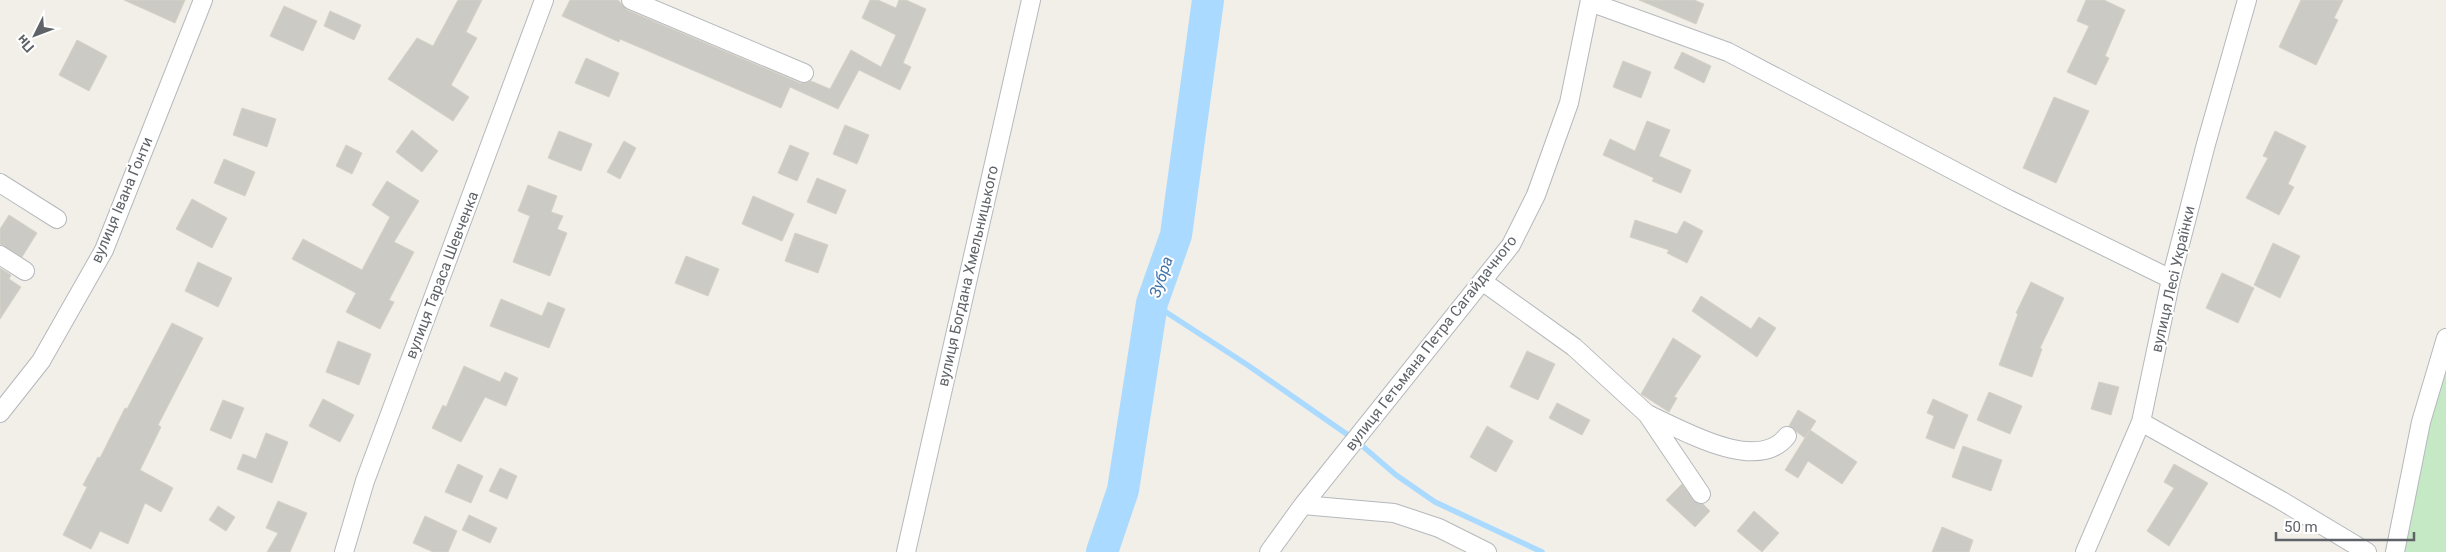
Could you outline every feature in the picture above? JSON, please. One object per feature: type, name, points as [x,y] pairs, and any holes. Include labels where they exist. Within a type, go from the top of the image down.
[{"type":"street","name":"вулиця Івана Ґонти","points":[[0,413],[40,361],[104,250],[203,0]]},
{"type":"street","name":"вулиця Тараса Шевченка","points":[[344,552],[365,480],[544,0]]},
{"type":"street","points":[[631,0],[804,74]]},
{"type":"street","name":"вулиця Богдана Хмельницького","points":[[906,552],[1031,0]]},
{"type":"street","name":"вулиця Лесі Українки","points":[[2084,552],[2141,422],[2171,279],[2206,144],[2247,0]]},
{"type":"street","points":[[1590,1],[1728,52],[2008,199],[2171,279]]},
{"type":"street","name":"вулиця Гетьмана Петра Сагайдачного","points":[[1269,552],[1304,505],[1512,245],[1536,195],[1569,103],[1590,1]]},
{"type":"street","points":[[0,183],[57,218]]},
{"type":"street","points":[[0,255],[25,271]]},
{"type":"street","points":[[1482,281],[1574,347],[1647,414],[1700,494]]},
{"type":"street","points":[[2395,552],[2421,422],[2446,338]]},
{"type":"street","points":[[1647,414],[1712,443],[1745,452],[1769,451],[1781,444],[1787,436]]},
{"type":"street","points":[[2141,422],[2282,501],[2367,552]]},
{"type":"street","points":[[1304,505],[1394,513],[1440,528],[1487,552]]},
{"type":"green space","points":[[2446,338],[2446,552],[2395,552]]},
{"type":"building","points":[[124,0],[185,0],[175,23]]},
{"type":"building","points":[[458,0],[482,0],[466,32],[477,38],[451,85],[469,97],[453,121],[388,79],[417,38],[433,46]]},
{"type":"building","points":[[570,0],[618,0],[627,10],[800,83],[811,81],[830,89],[851,50],[881,67],[896,35],[862,18],[870,0],[878,0],[896,8],[899,0],[906,0],[926,9],[903,63],[911,67],[900,90],[859,70],[838,109],[790,87],[781,108],[620,39],[619,42],[562,16]]},
{"type":"building","points":[[1639,0],[1694,0],[1704,4],[1696,24]]},
{"type":"building","points":[[2086,0],[2104,0],[2125,10],[2105,56],[2109,58],[2096,85],[2067,72],[2089,26],[2077,21]]},
{"type":"building","points":[[2301,0],[2343,0],[2334,18],[2338,20],[2316,65],[2279,47]]},
{"type":"building","points":[[284,6],[317,21],[303,51],[270,36]]},
{"type":"building","points":[[330,11],[361,25],[354,40],[324,26]]},
{"type":"building","points":[[77,40],[107,56],[89,91],[59,75]]},
{"type":"building","points":[[1682,52],[1711,66],[1704,83],[1674,68]]},
{"type":"building","points":[[586,58],[619,73],[609,97],[575,83]]},
{"type":"building","points":[[1623,61],[1651,72],[1641,98],[1613,87]]},
{"type":"building","points":[[2054,97],[2089,111],[2056,183],[2023,168]]},
{"type":"building","points":[[242,108],[276,119],[267,147],[233,135]]},
{"type":"building","points":[[1647,121],[1670,130],[1659,156],[1691,170],[1681,193],[1652,181],[1654,178],[1603,155],[1610,139],[1635,151]]},
{"type":"building","points":[[845,125],[869,135],[857,164],[833,154]]},
{"type":"building","points":[[412,130],[438,151],[422,172],[396,152]]},
{"type":"building","points":[[559,131],[592,144],[581,171],[548,158]]},
{"type":"building","points":[[2275,131],[2306,146],[2288,184],[2294,187],[2279,215],[2246,198],[2268,158],[2263,156]]},
{"type":"building","points":[[624,141],[636,148],[620,179],[607,172]]},
{"type":"building","points":[[346,145],[362,153],[352,174],[336,166]]},
{"type":"building","points":[[790,145],[809,153],[797,181],[778,173]]},
{"type":"building","points":[[224,159],[255,172],[245,196],[214,183]]},
{"type":"building","points":[[817,178],[846,190],[836,214],[807,202]]},
{"type":"building","points":[[387,181],[419,201],[394,242],[414,252],[389,300],[394,302],[380,329],[346,312],[356,293],[292,259],[303,239],[362,270],[390,217],[372,205]]},
{"type":"building","points":[[528,185],[557,196],[551,212],[563,216],[557,229],[567,233],[550,276],[513,262],[530,216],[518,211]]},
{"type":"building","points":[[753,196],[794,214],[782,241],[742,224]]},
{"type":"building","points":[[192,199],[227,218],[212,248],[176,229]]},
{"type":"building","points":[[9,215],[37,233],[22,257],[0,244],[0,229]]},
{"type":"building","points":[[1635,220],[1677,234],[1684,221],[1703,231],[1687,263],[1667,253],[1669,250],[1630,237]]},
{"type":"building","points":[[795,233],[828,245],[818,273],[785,261]]},
{"type":"building","points":[[2273,243],[2300,256],[2280,298],[2254,285]]},
{"type":"building","points":[[686,256],[719,269],[708,296],[675,283]]},
{"type":"building","points":[[198,262],[232,278],[218,307],[185,291]]},
{"type":"building","points":[[0,268],[11,275],[9,279],[21,287],[0,319]]},
{"type":"building","points":[[2222,273],[2254,288],[2238,323],[2206,308]]},
{"type":"building","points":[[2031,282],[2064,298],[2040,348],[2042,349],[2032,377],[1999,365],[2018,314],[2016,313]]},
{"type":"building","points":[[1701,296],[1751,329],[1759,317],[1776,328],[1757,357],[1692,311]]},
{"type":"building","points":[[501,299],[542,316],[548,302],[565,309],[549,348],[490,326]]},
{"type":"building","points":[[172,323],[203,338],[158,425],[161,427],[140,470],[173,488],[161,512],[145,503],[128,544],[100,531],[91,549],[63,535],[87,487],[83,485],[98,457],[100,458],[125,408],[127,409]]},
{"type":"building","points":[[1673,338],[1701,356],[1674,397],[1677,398],[1669,412],[1641,394]]},
{"type":"building","points":[[338,341],[371,354],[359,385],[326,372]]},
{"type":"building","points":[[1527,351],[1555,364],[1538,400],[1510,387]]},
{"type":"building","points":[[464,366],[500,382],[505,372],[518,378],[506,406],[485,397],[461,442],[432,428],[443,405],[446,407]]},
{"type":"building","points":[[2099,382],[2119,387],[2111,415],[2091,409]]},
{"type":"building","points":[[1989,392],[2022,406],[2010,434],[1977,420]]},
{"type":"building","points":[[323,399],[354,415],[340,442],[309,426]]},
{"type":"building","points":[[1933,399],[1968,415],[1954,449],[1926,438],[1934,416],[1927,413]]},
{"type":"building","points":[[223,400],[244,408],[231,439],[210,430]]},
{"type":"building","points":[[1557,403],[1590,420],[1582,435],[1549,418]]},
{"type":"building","points":[[1798,410],[1816,421],[1805,438],[1789,426]]},
{"type":"building","points":[[1487,426],[1513,441],[1496,472],[1470,457]]},
{"type":"building","points":[[1810,430],[1857,462],[1842,484],[1808,461],[1798,478],[1785,470]]},
{"type":"building","points":[[266,433],[288,442],[272,483],[237,469],[243,454],[256,459]]},
{"type":"building","points":[[1963,446],[2002,460],[1991,491],[1952,477]]},
{"type":"building","points":[[458,464],[483,476],[471,503],[445,492]]},
{"type":"building","points":[[2174,464],[2208,483],[2169,546],[2147,531],[2174,488],[2164,482]]},
{"type":"building","points":[[500,468],[517,476],[507,499],[489,491]]},
{"type":"building","points":[[1682,484],[1693,500],[1703,504],[1710,511],[1695,527],[1666,500]]},
{"type":"building","points":[[278,501],[307,513],[290,552],[267,552],[278,533],[266,528]]},
{"type":"building","points":[[218,506],[235,517],[226,531],[209,520]]},
{"type":"building","points":[[1754,511],[1779,533],[1762,552],[1737,531]]},
{"type":"building","points":[[469,515],[497,528],[490,543],[462,530]]},
{"type":"building","points":[[425,516],[457,531],[448,552],[433,552],[413,543]]},
{"type":"building","points":[[1942,527],[1973,540],[1969,552],[1932,552]]},
{"type":"waterway","name":"Зубра","points":[[1102,552],[1123,490],[1152,303],[1176,235],[1208,0]]},
{"type":"waterway","points":[[1152,303],[1249,366],[1348,435]]},
{"type":"waterway","points":[[1360,444],[1396,475],[1435,502],[1542,552]]}]
